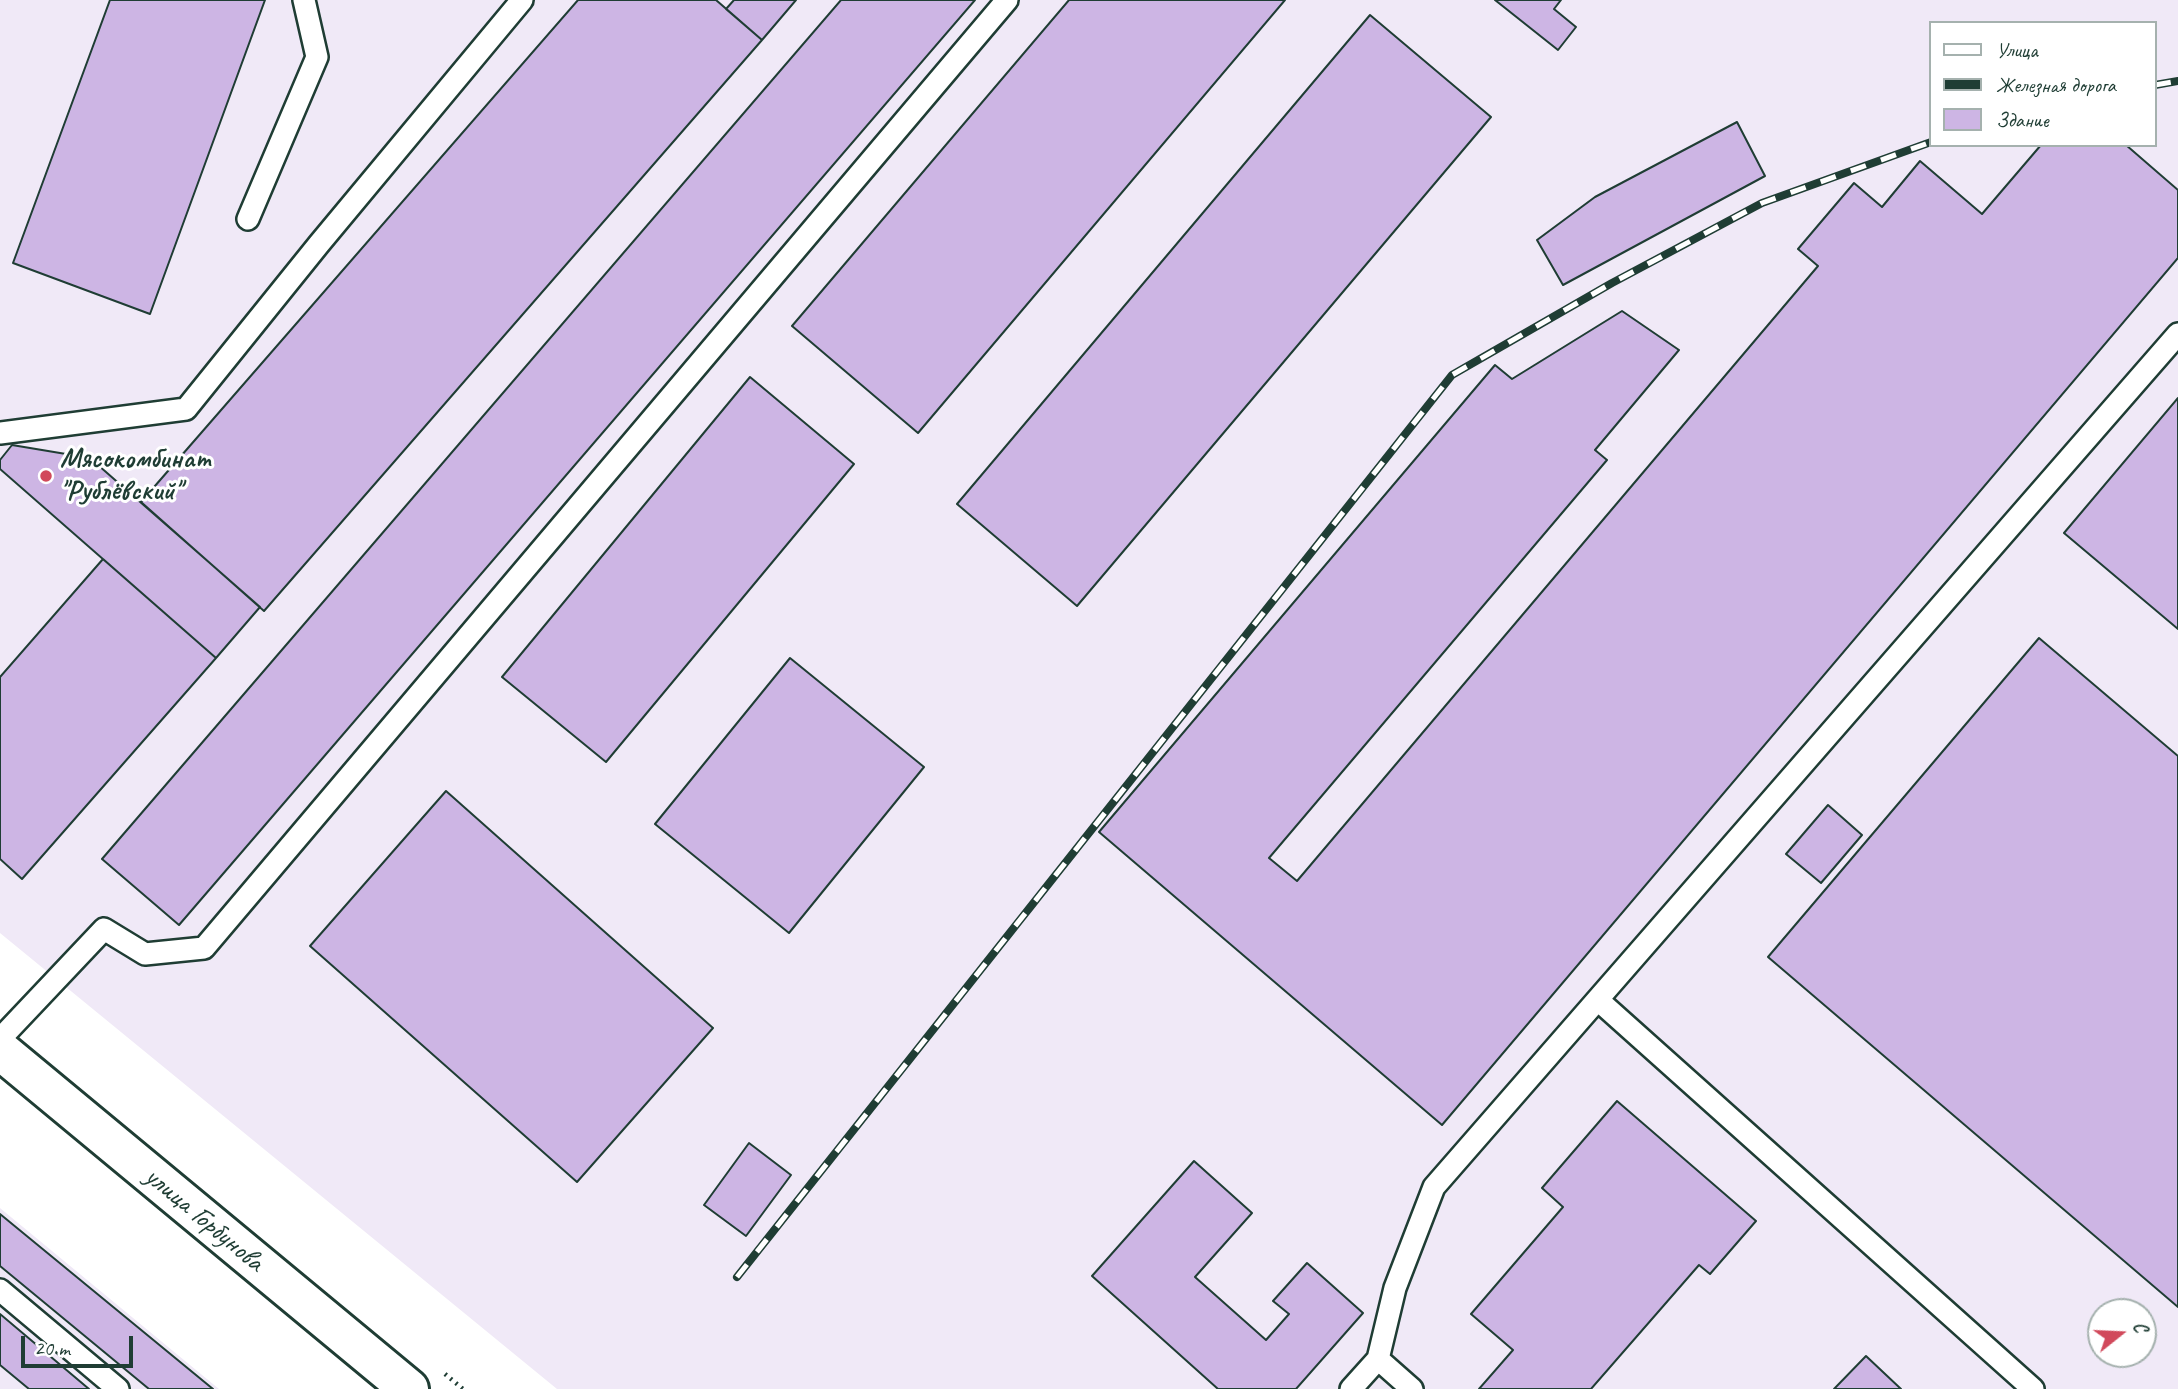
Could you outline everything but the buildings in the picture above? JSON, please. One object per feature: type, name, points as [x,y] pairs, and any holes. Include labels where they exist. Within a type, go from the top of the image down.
[{"type":"street","name":"улица Горбунова","points":[[0,1050],[409,1389]]},
{"type":"lane","points":[[248,219],[317,57],[304,0]]},
{"type":"lane","points":[[0,433],[186,409],[522,0]]},
{"type":"lane","points":[[0,1039],[104,929],[145,954],[204,948],[1007,0]]},
{"type":"lane","points":[[1351,1389],[1378,1359],[1395,1288],[1434,1187],[2178,334]]},
{"type":"lane","points":[[1598,1000],[2033,1389]]},
{"type":"lane","points":[[0,1290],[118,1389]]},
{"type":"lane","points":[[1378,1359],[1412,1389]]},
{"type":"shaded area","points":[[0,0],[2178,0],[2178,1389],[557,1389],[0,933]]},
{"type":"shaded area","points":[[0,1208],[219,1389],[0,1389]]},
{"type":"railway","points":[[2157,85],[2178,81]]},
{"type":"railway","points":[[737,1277],[1452,375],[1612,283],[1762,203],[1930,142]]},
{"type":"place","name":"Мясокомбинат \"Рублёвский\"","points":[[46,476]]}]
